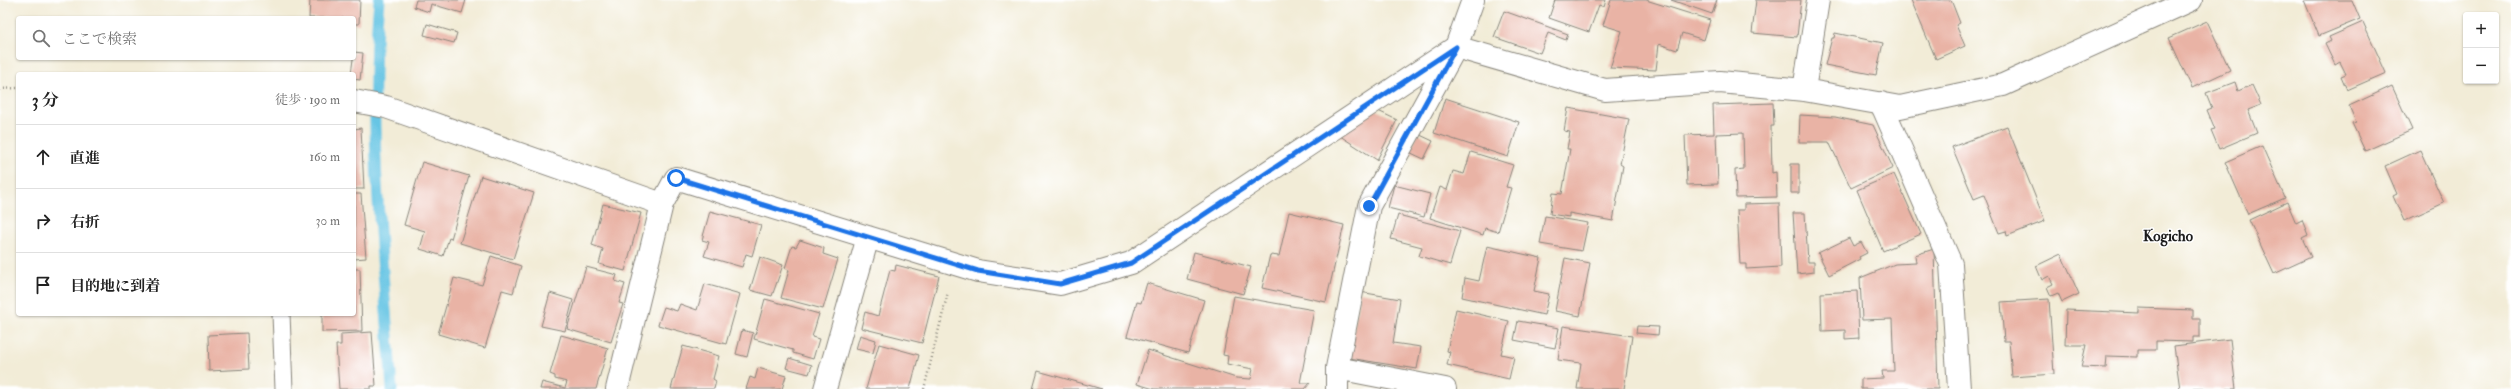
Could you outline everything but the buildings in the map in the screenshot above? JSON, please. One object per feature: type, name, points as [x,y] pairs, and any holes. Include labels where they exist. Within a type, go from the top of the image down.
[{"type":"street","points":[[1445,389],[1334,381],[1369,206],[1456,47],[1473,0]]},
{"type":"street","points":[[1804,90],[1818,0]]},
{"type":"street","points":[[617,389],[662,204],[676,178],[978,271],[1060,284],[1131,263],[1456,47],[1605,90],[1720,82],[1804,90],[1900,106],[2003,85],[2191,0]]},
{"type":"street","points":[[358,101],[386,107],[662,204]]},
{"type":"street","points":[[1881,103],[1951,264],[1959,389]]},
{"type":"street","points":[[825,389],[868,237]]},
{"type":"lane","points":[[281,316],[284,389]]},
{"type":"path","points":[[0,89],[16,88]]},
{"type":"path","points":[[924,389],[956,264]]},
{"type":"waterway","points":[[379,0],[376,48],[375,146],[392,389]]},
{"type":"district","name":"Kogicho","points":[[2168,236]]},
{"type":"route","points":[[676,178],[978,271],[1060,284],[1131,263],[1456,47],[1369,206]]}]
